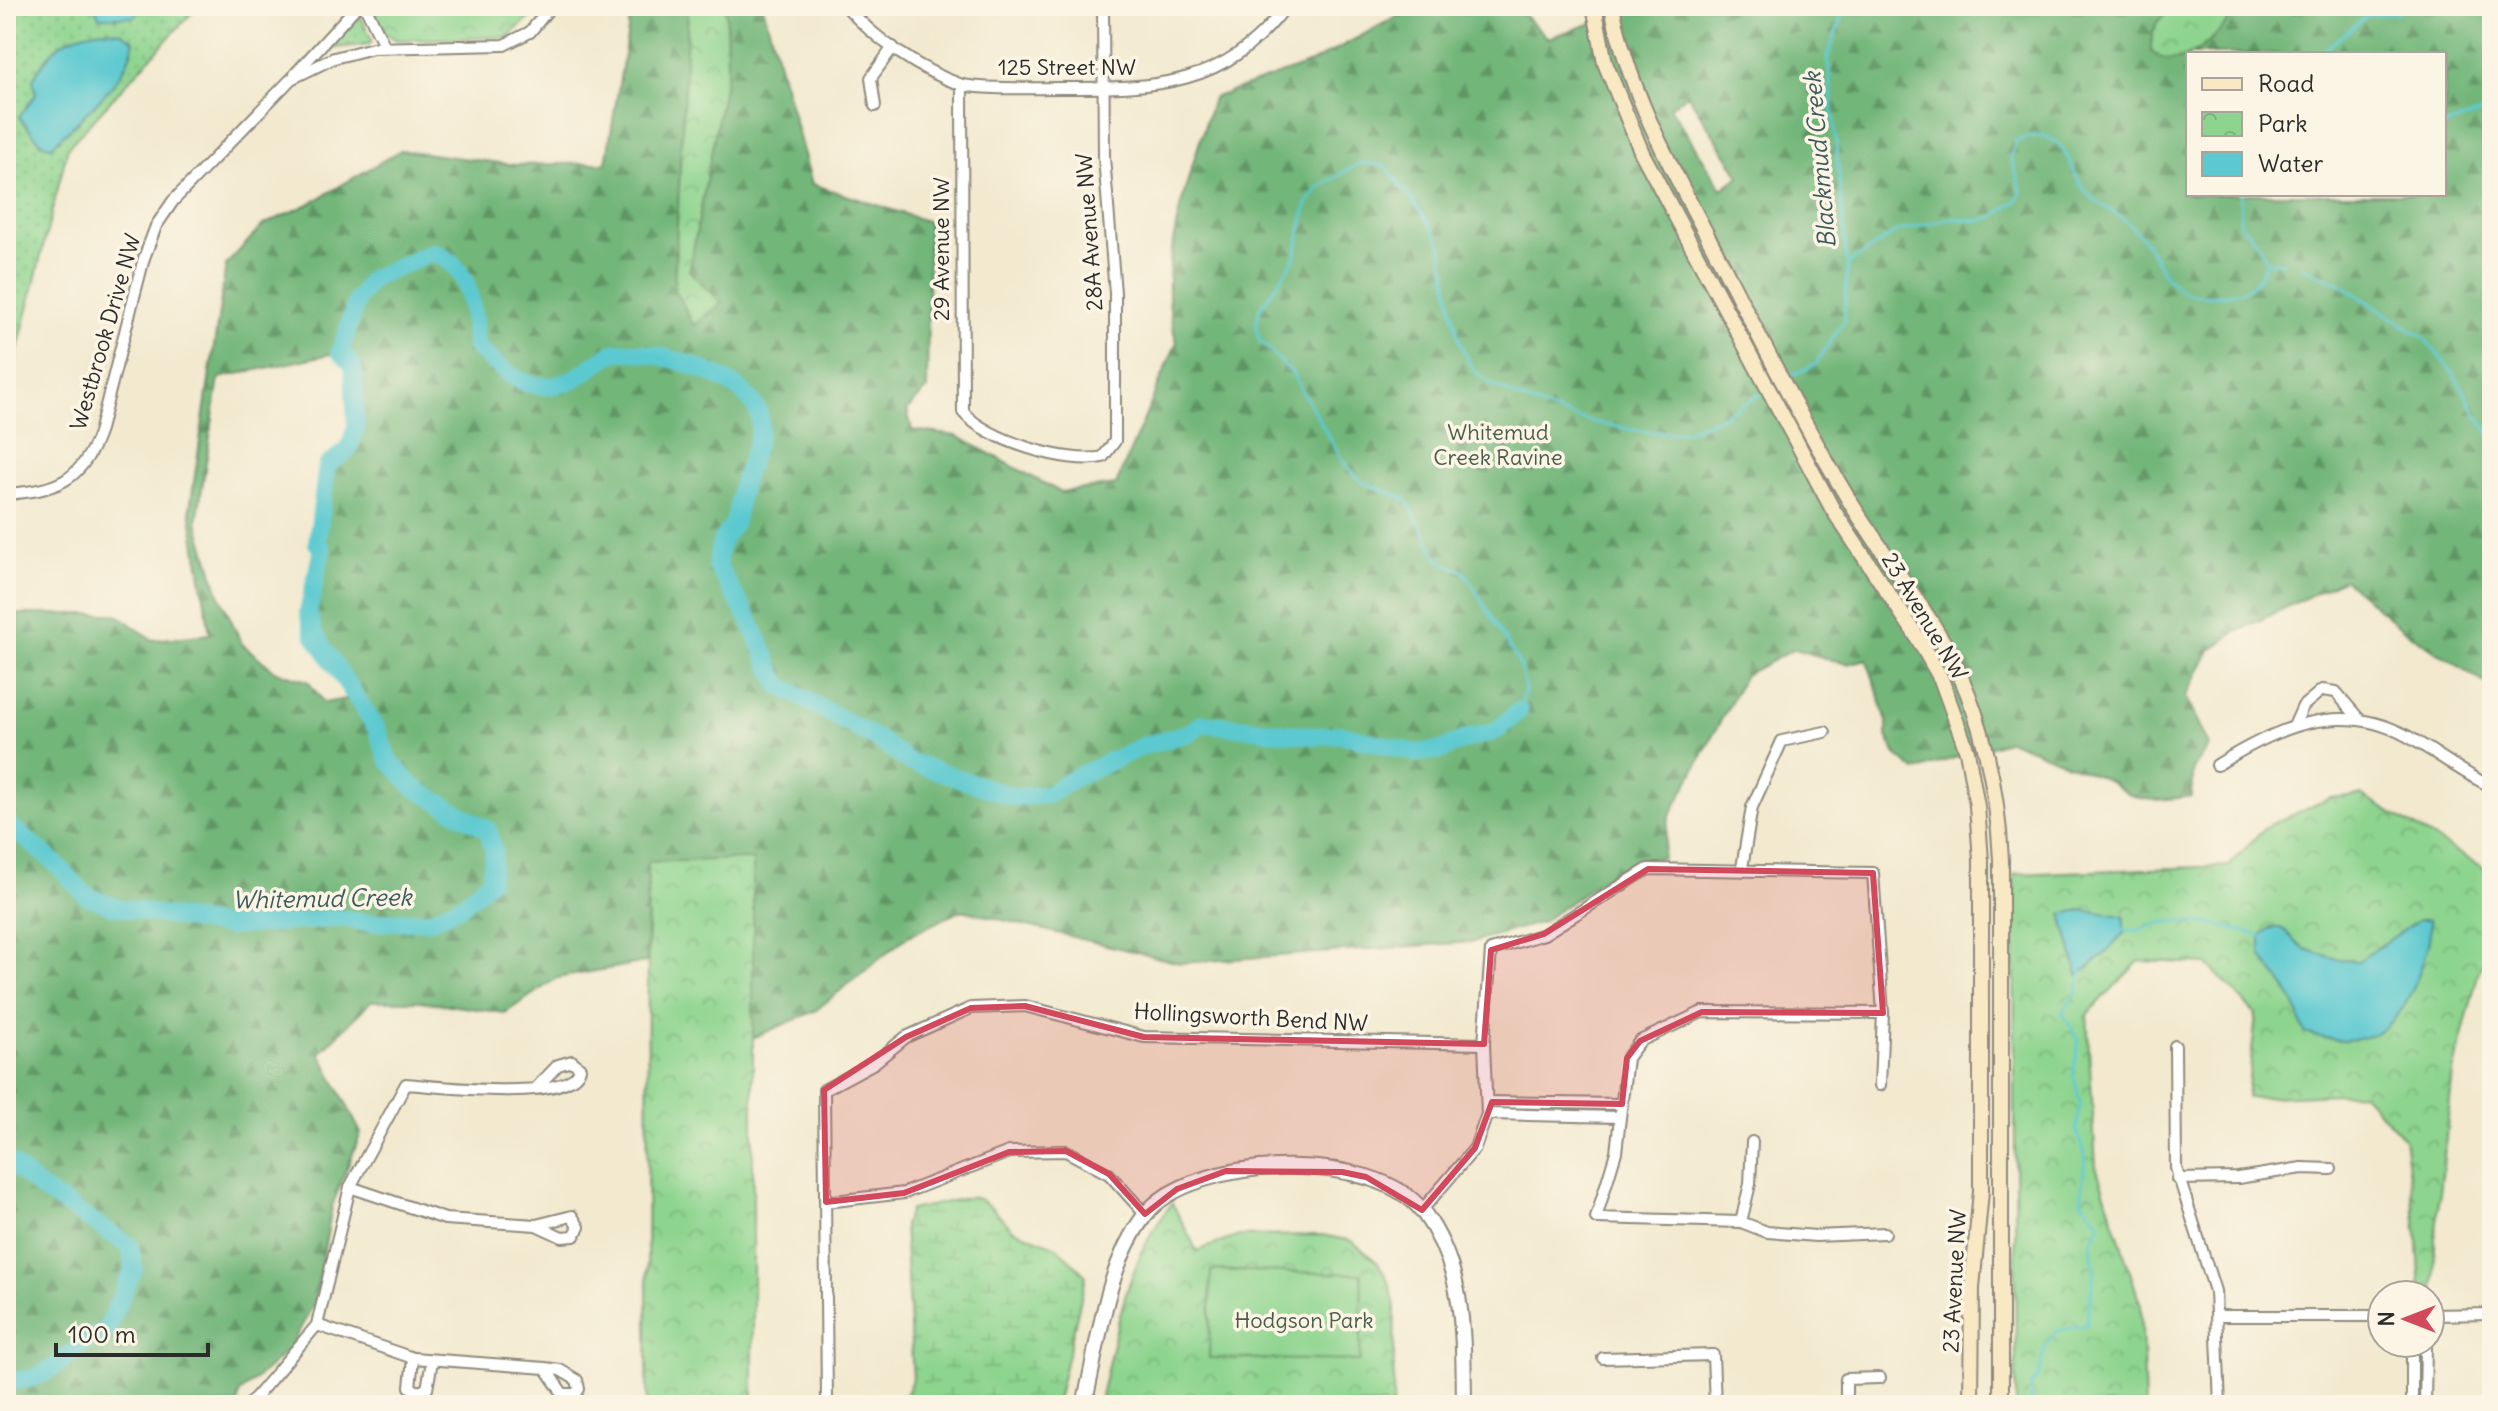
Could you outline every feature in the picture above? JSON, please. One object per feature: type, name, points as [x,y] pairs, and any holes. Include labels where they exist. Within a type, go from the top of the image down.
[{"type":"main road","name":"23 Avenue NW","points":[[1594,6],[1605,63],[1642,153],[1833,510],[1916,635],[1949,698],[1967,751],[1980,830],[1981,877],[1981,1191],[1972,1288],[1971,1405]]},
{"type":"main road","name":"23 Avenue NW","points":[[1612,6],[1637,97],[1804,419],[1852,504],[1935,627],[1966,690],[1985,746],[1996,802],[2001,860],[2001,1405]]},
{"type":"street","name":"Westbrook Drive NW","points":[[6,494],[53,488],[71,477],[87,459],[99,433],[144,258],[156,226],[173,201],[357,6]]},
{"type":"street","points":[[365,6],[385,47]]},
{"type":"street","name":"Westbrook Drive NW","points":[[291,79],[334,58],[385,47],[504,45],[530,32],[551,6]]},
{"type":"street","name":"125 Street NW","points":[[846,6],[893,47],[940,76],[962,85],[1103,88],[1167,84],[1217,68],[1253,43],[1286,6]]},
{"type":"street","name":"28A Avenue NW","points":[[1103,6],[1104,157],[1115,293],[1115,441],[1108,454]]},
{"type":"street","points":[[875,106],[871,78],[893,47]]},
{"type":"street","name":"29 Avenue NW","points":[[962,85],[963,412],[974,422],[1049,455],[1096,458],[1108,454]]},
{"type":"street","points":[[2294,726],[2303,706],[2322,690],[2336,692],[2346,700],[2359,719]]},
{"type":"street","points":[[2217,765],[2260,738],[2294,726],[2328,719],[2359,719],[2404,735],[2492,787]]},
{"type":"street","points":[[1742,868],[1752,807],[1782,741],[1825,732]]},
{"type":"street","points":[[1422,1210],[1475,1148],[1487,1108],[1484,1044],[1491,950],[1544,934],[1648,869],[1742,868],[1873,873],[1883,1013],[1880,1085]]},
{"type":"street","name":"Hollingsworth Bend NW","points":[[827,1399],[824,1090],[874,1063],[906,1037],[971,1008],[1025,1006],[1144,1037],[1484,1044]]},
{"type":"street","points":[[1883,1013],[1702,1012],[1640,1041],[1627,1058],[1616,1152],[1596,1218],[1741,1222],[1767,1232],[1816,1236],[1885,1233]]},
{"type":"street","points":[[2175,1046],[2177,1179],[2212,1275],[2219,1316],[2220,1405]]},
{"type":"street","points":[[249,1405],[317,1325],[350,1187],[406,1084],[520,1091],[536,1088]]},
{"type":"street","points":[[1487,1108],[1622,1104]]},
{"type":"street","points":[[1487,1108],[1620,1117]]},
{"type":"street","points":[[1741,1222],[1750,1184],[1752,1142]]},
{"type":"street","points":[[826,1202],[904,1193],[1009,1152],[1066,1151],[1109,1174],[1145,1214]]},
{"type":"street","points":[[2177,1179],[2238,1178],[2302,1168],[2331,1169]]},
{"type":"street","points":[[1084,1405],[1118,1262],[1145,1214],[1170,1193],[1194,1180],[1226,1171],[1256,1169],[1313,1170],[1366,1177],[1395,1190],[1422,1210],[1448,1252],[1462,1304],[1464,1405]]},
{"type":"street","points":[[350,1187],[445,1219],[536,1225]]},
{"type":"street","points":[[2446,1315],[2492,1314]]},
{"type":"street","points":[[2219,1316],[2366,1316]]},
{"type":"street","points":[[317,1325],[413,1358],[545,1368]]},
{"type":"street","points":[[1603,1358],[1713,1355],[1715,1405]]},
{"type":"street","points":[[413,1358],[410,1387],[418,1392],[429,1385],[432,1361]]},
{"type":"street","points":[[2412,1359],[2412,1405]]},
{"type":"street","points":[[2425,1405],[2426,1359]]},
{"type":"street","points":[[1846,1405],[1846,1379],[1880,1378]]},
{"type":"highlighted area","points":[[1648,869],[1873,873],[1883,1013],[1702,1012],[1640,1041],[1627,1058],[1622,1104],[1492,1102],[1475,1148],[1422,1210],[1366,1177],[1342,1172],[1226,1171],[1177,1189],[1145,1214],[1109,1174],[1066,1151],[1009,1152],[904,1193],[826,1202],[824,1090],[906,1037],[971,1008],[1025,1006],[1144,1037],[1484,1044],[1491,950],[1544,934]]},
{"type":"green space","points":[[6,6],[198,6],[68,147],[6,397]]},
{"type":"green space","points":[[376,6],[542,6],[508,37],[398,40],[380,28]]},
{"type":"green space","name":"Whitemud Creek Ravine","points":[[632,6],[674,6],[688,11],[674,287],[689,271],[727,70],[726,6],[763,6],[812,184],[929,222],[927,389],[907,410],[912,430],[957,436],[1060,492],[1116,485],[1177,342],[1170,313],[1172,251],[1186,187],[1213,98],[1311,63],[1416,6],[1514,6],[1548,38],[1644,6],[2178,6],[2157,24],[2151,51],[2168,59],[2186,56],[2186,196],[2446,196],[2446,52],[2196,52],[2239,6],[2492,6],[2492,688],[2404,630],[2344,579],[2236,632],[2210,650],[2186,696],[2209,746],[2194,768],[2191,796],[2149,800],[2130,795],[2112,782],[2009,740],[1915,771],[1896,755],[1887,736],[1887,721],[1867,659],[1847,664],[1794,649],[1745,675],[1669,818],[1662,858],[1639,860],[1613,872],[1542,922],[1472,942],[1180,963],[962,910],[908,936],[815,1011],[753,1038],[753,860],[648,862],[647,962],[557,978],[505,1013],[420,1001],[371,1001],[320,1053],[361,1133],[332,1206],[315,1302],[289,1349],[239,1394],[238,1405],[6,1405],[6,614],[116,614],[153,640],[210,634],[190,509],[226,265],[263,225],[311,203],[401,150],[514,165],[606,163]],"holes":[[[1688,95],[1740,176],[1722,189],[1670,107]],[[340,352],[353,365],[356,428],[349,448],[327,466],[317,543],[322,549],[308,613],[314,634],[357,697],[324,703],[308,681],[275,671],[242,644],[219,594],[197,521],[219,378]]]},
{"type":"green space","points":[[674,6],[726,6],[727,70],[689,271],[722,303],[694,326],[674,287],[688,12]]},
{"type":"green space","points":[[2178,6],[2239,6],[2212,39],[2194,52],[2186,52],[2186,56],[2175,59],[2162,58],[2151,51],[2154,30],[2166,14]]},
{"type":"green space","points":[[357,17],[361,18],[372,40],[370,44],[328,49]]},
{"type":"green space","points":[[2361,795],[2492,873],[2492,945],[2479,970],[2453,1072],[2435,1239],[2434,1279],[2420,1279],[2404,1138],[2362,1093],[2247,1098],[2256,1014],[2207,964],[2139,961],[2087,1015],[2096,1166],[2141,1306],[2145,1405],[2016,1405],[2014,874],[2229,866],[2265,827],[2330,798]]},
{"type":"green space","points":[[753,859],[753,1405],[647,1405],[648,862]]},
{"type":"green space","points":[[970,1197],[993,1209],[1012,1229],[1057,1247],[1086,1276],[1056,1405],[905,1405],[905,1395],[913,1378],[904,1225],[910,1210]]},
{"type":"green space","name":"Hodgson Park","points":[[1172,1203],[1197,1251],[1239,1236],[1322,1235],[1352,1241],[1378,1263],[1389,1282],[1395,1306],[1393,1405],[1099,1405],[1117,1325],[1133,1274],[1143,1249]]},
{"type":"green space","points":[[1211,1270],[1362,1274],[1360,1361],[1209,1358]]},
{"type":"water","points":[[94,6],[142,6],[134,17],[99,17]]},
{"type":"water","points":[[104,30],[120,32],[134,41],[122,72],[101,99],[52,146],[42,144],[19,117],[36,94],[33,79],[61,44],[80,35]]},
{"type":"water","points":[[2081,910],[2124,916],[2124,933],[2103,956],[2078,975],[2062,914]]},
{"type":"water","points":[[2419,920],[2429,920],[2430,932],[2413,989],[2392,1021],[2364,1038],[2347,1040],[2305,1033],[2293,1000],[2261,955],[2261,935],[2270,928],[2281,928],[2305,949],[2340,960],[2358,961]]},
{"type":"waterway","points":[[6,26],[16,6]]},
{"type":"waterway","name":"Blackmud Creek","points":[[1845,6],[1828,57],[1847,262]]},
{"type":"waterway","name":"Whitemud Creek","points":[[2322,52],[2367,16],[2399,12],[2408,6]]},
{"type":"waterway","points":[[2446,125],[2492,109]]},
{"type":"waterway","name":"Whitemud Creek","points":[[1787,377],[1815,365],[1844,321],[1848,264],[1896,232],[1950,218],[1979,221],[1991,218],[2018,200],[2021,190],[2011,157],[2016,141],[2038,136],[2057,143],[2086,191],[2128,223],[2151,250],[2166,276],[2175,286],[2187,292],[2204,296],[2236,293],[2249,288],[2261,275],[2266,261],[2260,246],[2240,224],[2241,196]]},
{"type":"waterway","name":"Whitemud Creek","points":[[1519,711],[1525,690],[1521,667],[1465,572],[1439,560],[1406,499],[1362,482],[1344,463],[1292,373],[1259,340],[1256,324],[1260,309],[1295,258],[1307,203],[1319,187],[1360,163],[1385,166],[1438,238],[1457,331],[1469,362],[1478,374],[1519,398],[1611,426],[1667,432],[1687,430],[1707,423],[1764,392]]},
{"type":"waterway","name":"Whitemud Creek","points":[[6,823],[53,861],[86,895],[112,906],[229,927],[341,918],[367,923],[431,920],[463,905],[490,880],[494,852],[488,830],[413,787],[388,759],[377,729],[314,634],[308,613],[322,549],[317,543],[327,466],[349,448],[356,427],[353,365],[340,352],[357,300],[371,279],[433,252],[446,259],[464,279],[476,347],[523,382],[555,386],[577,377],[610,354],[634,352],[702,369],[743,392],[755,406],[759,430],[736,518],[721,542],[717,566],[749,619],[779,685],[879,740],[908,761],[1014,797],[1047,795],[1074,778],[1143,746],[1191,732],[1202,723],[1315,736],[1341,734],[1416,753],[1442,750],[1463,740],[1496,731],[1519,711]]},
{"type":"waterway","points":[[2268,261],[2284,263]]},
{"type":"waterway","points":[[2301,266],[2337,282],[2424,338],[2453,373],[2492,439]]},
{"type":"waterway","points":[[2124,929],[2136,930],[2179,921],[2226,927],[2261,936]]},
{"type":"waterway","points":[[2030,1405],[2031,1386],[2039,1376],[2044,1350],[2056,1331],[2086,1325],[2094,1274],[2091,1243],[2100,1223],[2081,1201],[2085,1155],[2076,1131],[2080,1102],[2073,1074],[2079,1039],[2062,1013],[2076,993],[2082,972]]},
{"type":"waterway","name":"Whitemud Creek","points":[[6,1159],[40,1188],[130,1246],[134,1268],[106,1331],[37,1376],[6,1380]]}]
